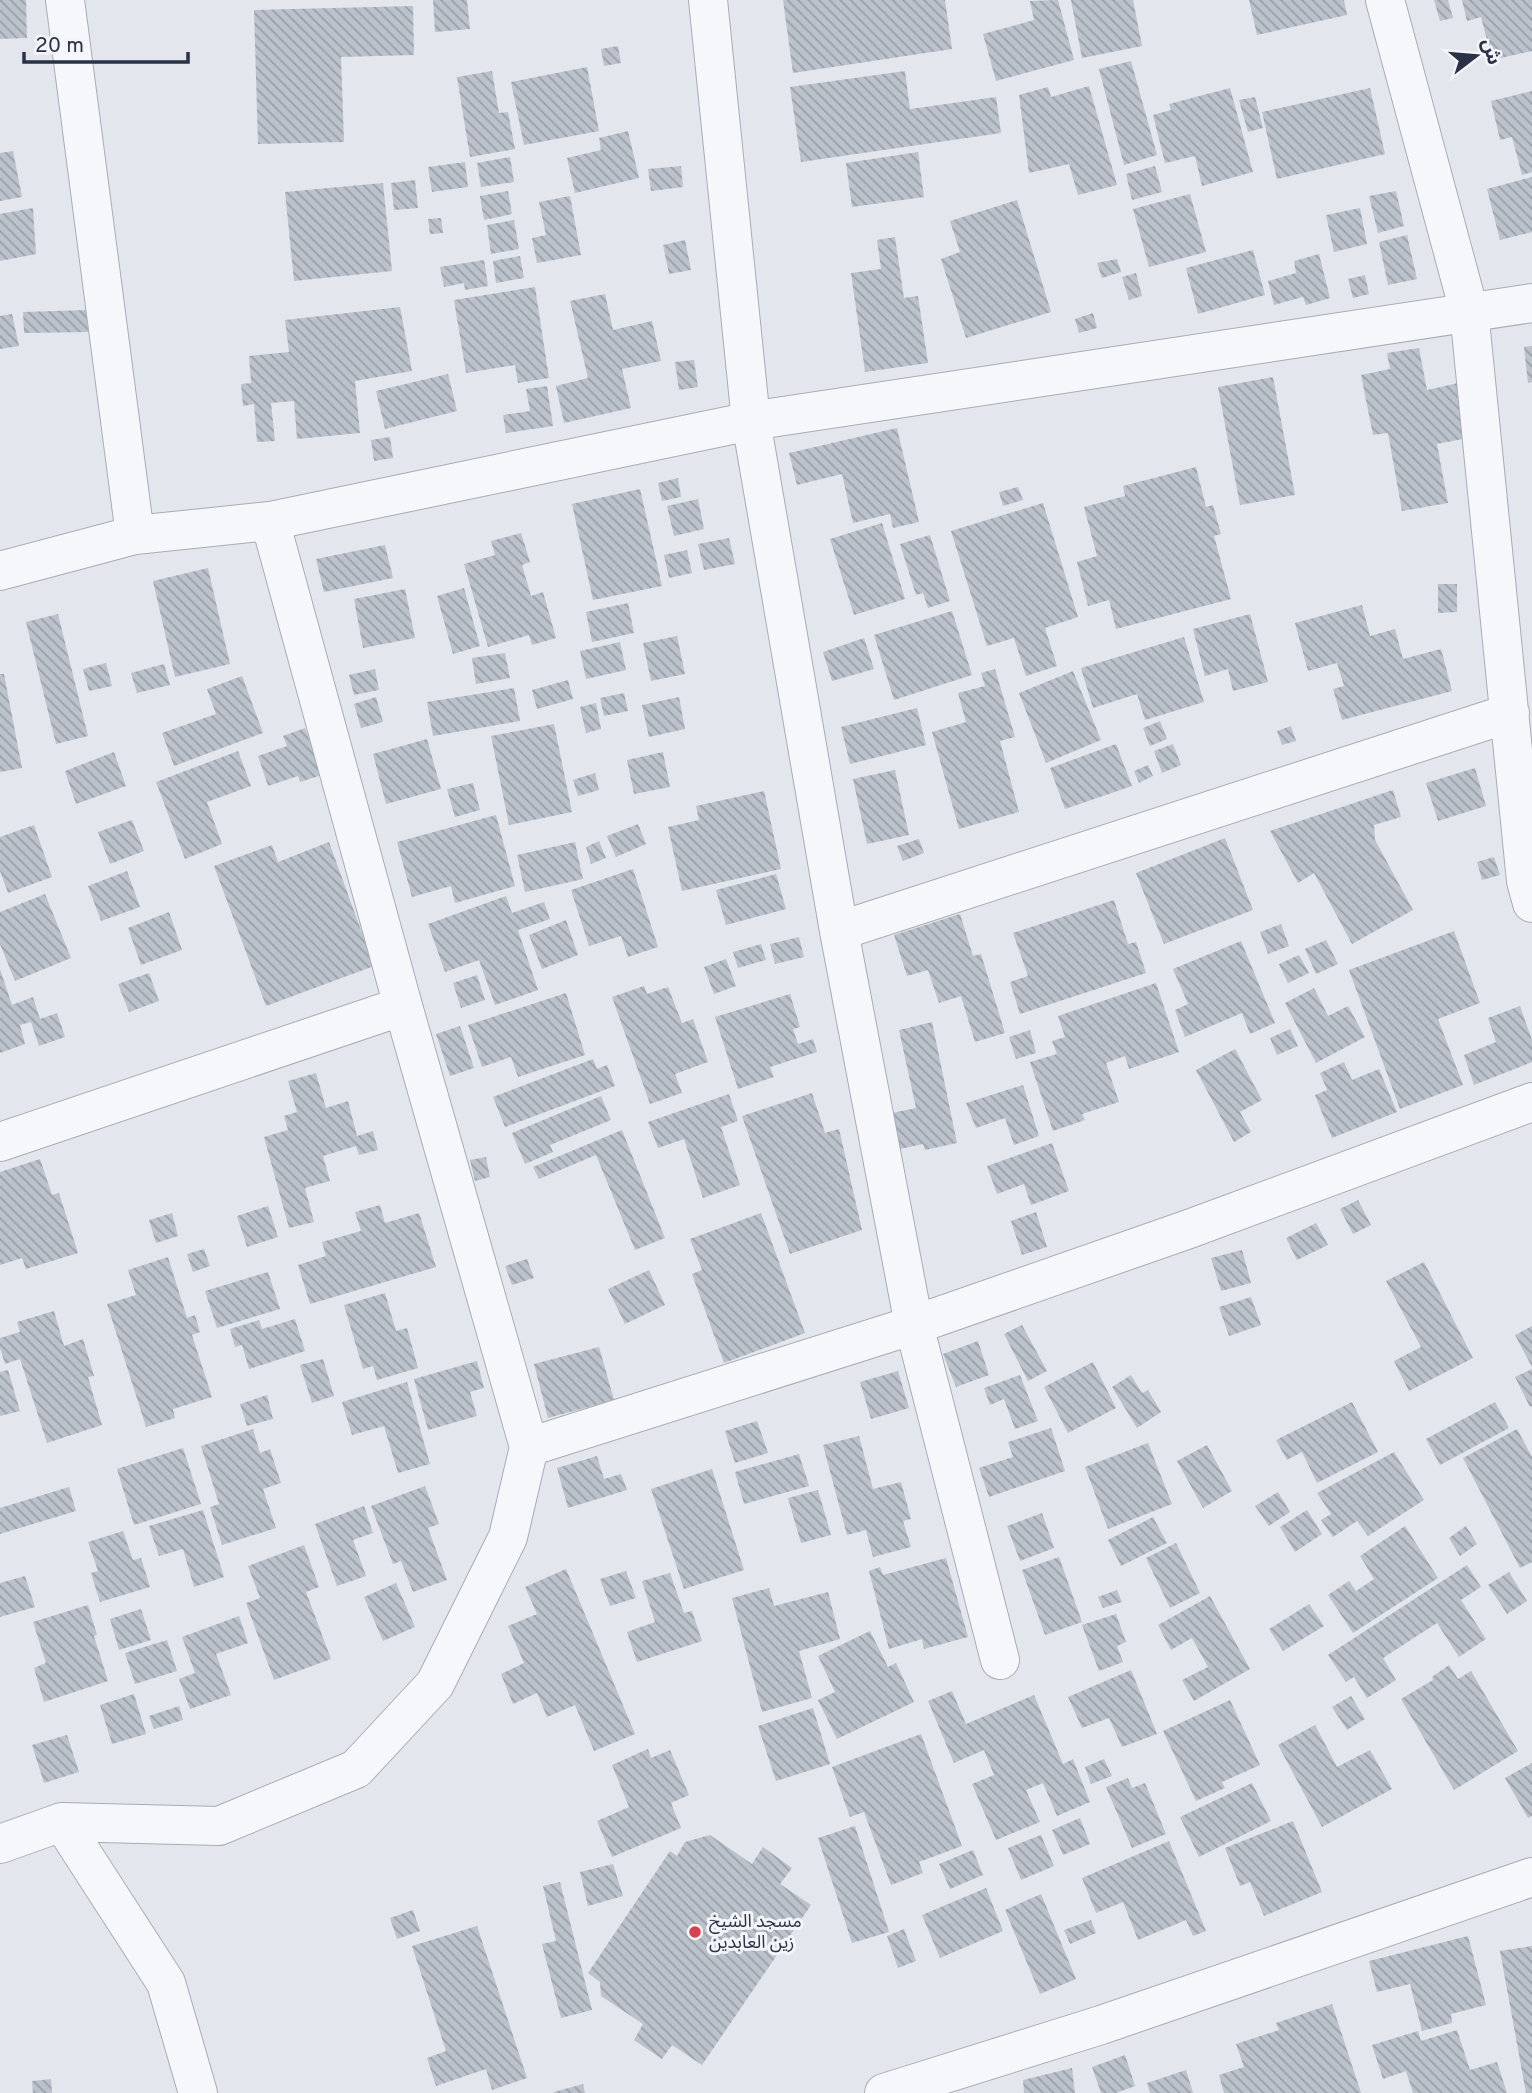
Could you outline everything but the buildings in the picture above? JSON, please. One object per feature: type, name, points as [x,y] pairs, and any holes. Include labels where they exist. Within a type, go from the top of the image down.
[{"type":"street","points":[[65,0],[135,535]]},
{"type":"street","points":[[708,0],[751,421],[839,931],[914,1325],[1000,1660]]},
{"type":"street","points":[[1385,0],[1469,311],[1530,888]]},
{"type":"street","points":[[0,571],[135,535],[270,521],[751,421],[1532,303]]},
{"type":"street","points":[[0,1844],[62,1822],[219,1826],[356,1769],[435,1684],[508,1537],[529,1447],[403,1006],[270,521]]},
{"type":"street","points":[[839,931],[1510,713]]},
{"type":"street","points":[[0,1142],[403,1006]]},
{"type":"street","points":[[529,1447],[914,1325],[1189,1229],[1532,1102]]},
{"type":"street","points":[[62,1822],[166,1983],[198,2093]]},
{"type":"street","points":[[884,2093],[928,2086],[1532,1877]]},
{"type":"place","name":"مسجد الشيخ زين العابدين","points":[[695,1932]]}]
